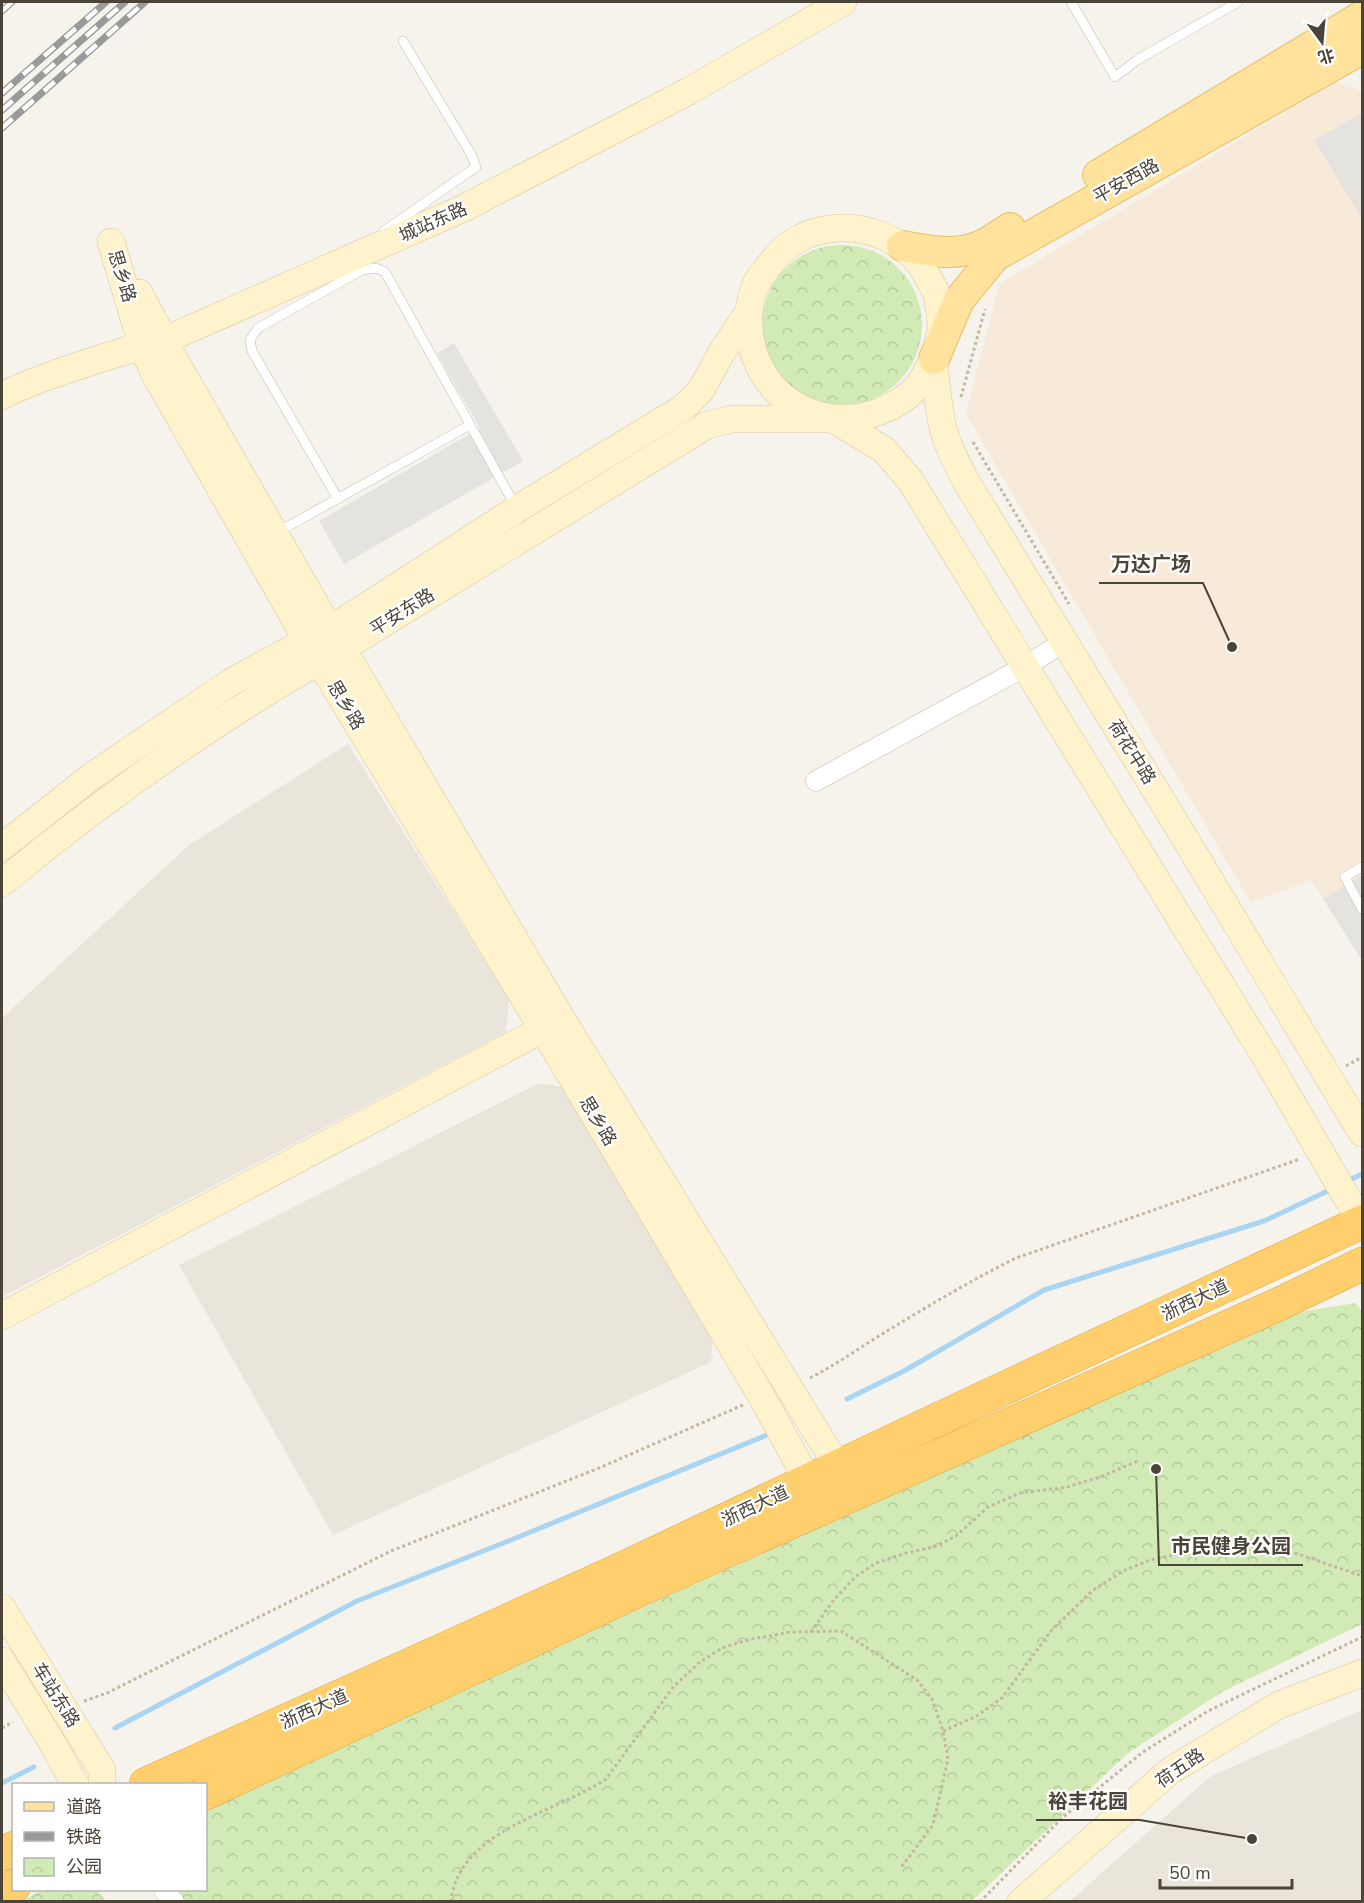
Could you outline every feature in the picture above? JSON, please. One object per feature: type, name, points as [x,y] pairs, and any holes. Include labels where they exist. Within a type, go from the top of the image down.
[{"type":"highway","name":"浙西大道","points":[[150,1783],[603,1578],[1359,1217]]},
{"type":"highway","name":"浙西大道","points":[[207,1793],[639,1590],[1268,1309],[1362,1264]]},
{"type":"main road","name":"平安西路","points":[[902,246],[936,252],[959,251],[982,245],[1362,13]]},
{"type":"main road","name":"平安西路","points":[[934,359],[959,300],[995,256],[1362,49]]},
{"type":"street","name":"城站东路","points":[[2,396],[17,388],[153,343],[464,208],[689,91],[843,2]]},
{"type":"street","points":[[1356,2],[1362,13]]},
{"type":"street","points":[[833,419],[865,417],[894,406],[918,386],[934,359],[941,328],[938,297],[924,268],[902,246],[874,231],[848,227],[820,230],[795,240],[774,257],[757,283],[748,313],[750,343],[760,370],[779,394],[804,411],[833,419],[884,450],[910,480],[1266,1058],[1359,1217]]},
{"type":"street","name":"平安东路","points":[[2,883],[61,834],[177,752],[298,672],[325,644],[517,509],[683,408],[701,390],[723,350],[748,313]]},
{"type":"street","name":"思乡路","points":[[153,343],[275,534],[325,644],[553,1025],[808,1481]]},
{"type":"street","name":"思乡路","points":[[153,343],[153,371],[282,597],[325,644]]},
{"type":"street","name":"荷花中路","points":[[934,359],[944,434],[967,483],[1362,1133]]},
{"type":"street","name":"平安东路","points":[[2,847],[92,776],[231,682],[325,644],[707,425],[732,419],[833,419]]},
{"type":"street","points":[[816,781],[1024,667],[1064,642]]},
{"type":"street","points":[[2,1316],[553,1025]]},
{"type":"street","name":"思乡路","points":[[553,1025],[790,1387],[838,1467]]},
{"type":"street","name":"车站东路","points":[[2,1608],[102,1770],[102,1783]]},
{"type":"street","name":"车站东路","points":[[2,1661],[74,1783]]},
{"type":"street","name":"荷五路","points":[[1021,1902],[1170,1771],[1279,1705],[1362,1672]]},
{"type":"lane","points":[[1071,2],[1115,77],[1137,60],[1238,2]]},
{"type":"lane","points":[[333,266],[476,167],[471,154],[403,41]]},
{"type":"lane","points":[[338,499],[252,351],[250,340],[258,328],[278,316],[362,270],[376,268],[385,272],[517,509]]},
{"type":"lane","points":[[275,534],[470,425]]},
{"type":"lane","points":[[1362,867],[1345,877],[1362,909]]},
{"type":"path","points":[[959,403],[985,309]]},
{"type":"path","points":[[971,438],[1072,608]]},
{"type":"path","points":[[1340,1069],[1362,1057]]},
{"type":"path","points":[[790,1387],[828,1368],[892,1328],[1016,1258],[1323,1157]]},
{"type":"path","points":[[65,1708],[107,1693],[391,1551],[599,1468],[762,1397]]},
{"type":"path","points":[[810,1632],[855,1576],[876,1563],[934,1547],[956,1536],[988,1508],[1020,1492],[1067,1487],[1102,1476],[1140,1460]]},
{"type":"path","points":[[943,1731],[975,1717],[1002,1698],[1051,1631],[1092,1591],[1123,1571],[1150,1560],[1188,1552],[1236,1549],[1292,1552],[1362,1576]]},
{"type":"path","points":[[451,1902],[452,1890],[462,1868],[483,1845],[524,1819],[591,1789],[606,1779],[674,1686],[700,1662],[722,1648],[747,1640],[790,1632],[842,1631],[917,1680],[932,1699],[943,1731],[948,1759],[933,1825],[900,1869]]},
{"type":"path","points":[[2,1728],[32,1711]]},
{"type":"shaded area","points":[[1337,81],[1362,92],[1362,960],[1311,880],[1251,903],[966,414],[999,284]]},
{"type":"shaded area","points":[[1362,113],[1362,218],[1314,140]]},
{"type":"shaded area","points":[[454,343],[523,461],[344,564],[319,521],[480,428],[437,353]]},
{"type":"shaded area","points":[[348,744],[509,999],[506,1032],[2,1297],[2,1018],[189,845]]},
{"type":"shaded area","points":[[1362,875],[1362,960],[1323,899]]},
{"type":"shaded area","points":[[539,1083],[563,1087],[713,1336],[711,1362],[333,1535],[179,1265]]},
{"type":"shaded area","points":[[1362,1710],[1362,1901],[1070,1901],[1211,1776]]},
{"type":"green space","points":[[842,245],[873,251],[898,269],[916,294],[922,325],[916,356],[898,381],[873,399],[842,405],[811,399],[786,381],[768,356],[762,325],[768,294],[786,269],[811,251]]},
{"type":"green space","points":[[1356,1303],[1362,1312],[1362,1624],[1222,1692],[1128,1753],[972,1901],[186,1902],[176,1891],[207,1891],[207,1805],[1294,1313]]},
{"type":"green space","points":[[96,1891],[107,1901],[22,1901],[38,1892]]},
{"type":"waterway","points":[[1348,1181],[1362,1174]]},
{"type":"waterway","points":[[847,1399],[904,1371],[1044,1290],[1264,1221],[1334,1188]]},
{"type":"waterway","points":[[115,1728],[357,1601],[772,1433]]},
{"type":"waterway","points":[[2,1783],[34,1767]]},
{"type":"railway","points":[[2,11],[12,2]]},
{"type":"railway","points":[[2,93],[106,2]]},
{"type":"railway","points":[[2,110],[125,2]]},
{"type":"railway","points":[[2,128],[145,2]]},
{"type":"place","name":"万达广场","points":[[1232,647]]},
{"type":"place","name":"市民健身公园","points":[[1156,1469]]},
{"type":"place","name":"裕丰花园","points":[[1252,1839]]}]
